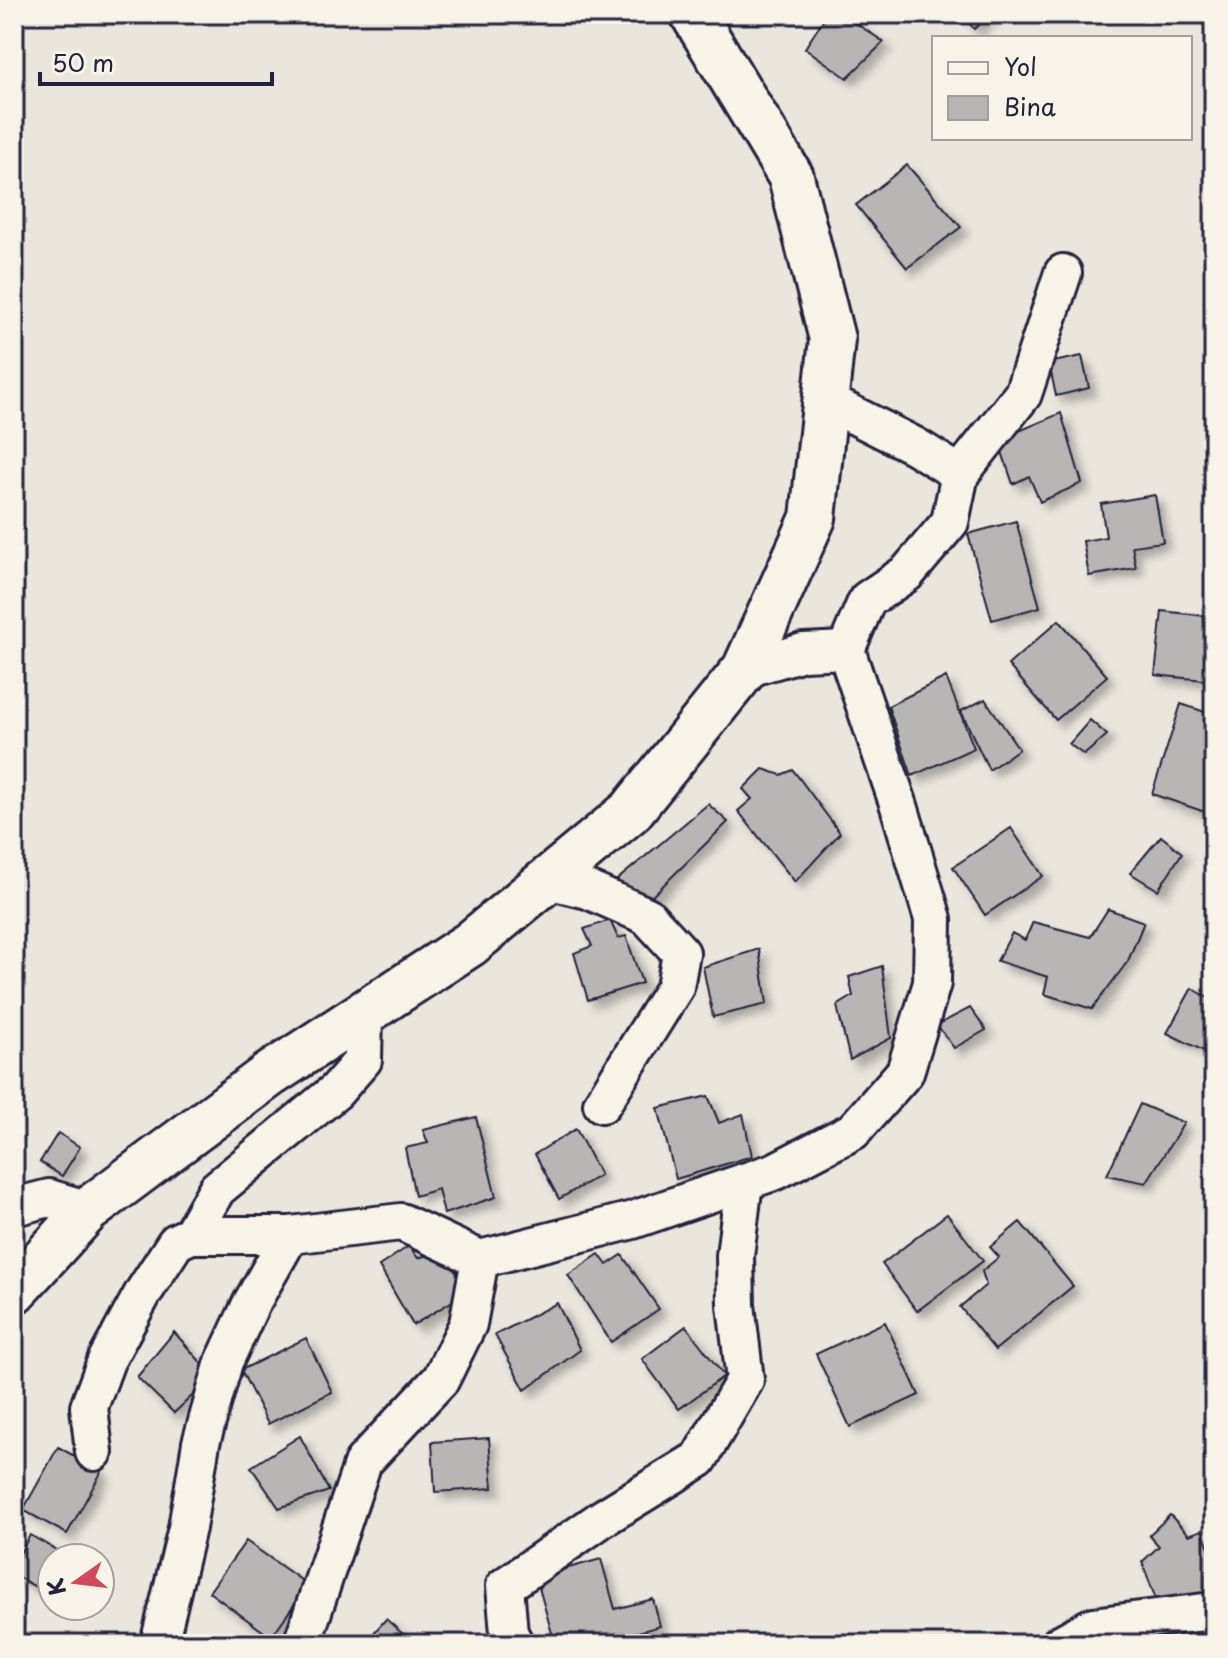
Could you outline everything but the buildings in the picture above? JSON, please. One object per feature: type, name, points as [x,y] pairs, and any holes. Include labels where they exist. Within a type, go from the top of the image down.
[{"type":"street","points":[[14,1291],[88,1210],[269,1075],[470,944],[631,811],[745,669],[813,518],[832,339],[791,177],[693,14]]},
{"type":"street","points":[[94,1452],[89,1407],[106,1361],[143,1293],[176,1242],[191,1235],[290,1235],[401,1222],[480,1259],[633,1220],[776,1171],[853,1131],[905,1072],[932,983],[933,919],[899,806],[846,650],[867,600],[907,573],[950,522],[960,474],[1023,394],[1063,273]]},
{"type":"street","points":[[826,401],[915,446],[960,474]]},
{"type":"street","points":[[745,669],[803,652],[846,650]]},
{"type":"street","points":[[547,880],[588,890],[647,916],[681,953],[675,987],[602,1104]]},
{"type":"street","points":[[191,1235],[217,1189],[336,1091],[363,1060],[364,1013]]},
{"type":"street","points":[[515,1644],[509,1633],[505,1586],[603,1518],[699,1459],[745,1380],[736,1305],[735,1256],[744,1182]]},
{"type":"street","points":[[14,1207],[49,1198],[88,1210]]},
{"type":"street","points":[[160,1640],[187,1528],[201,1443],[224,1362],[251,1304],[290,1235]]},
{"type":"street","points":[[302,1644],[363,1462],[441,1379],[468,1324],[480,1259]]},
{"type":"street","points":[[1060,1644],[1093,1626],[1204,1612],[1214,1614]]}]
